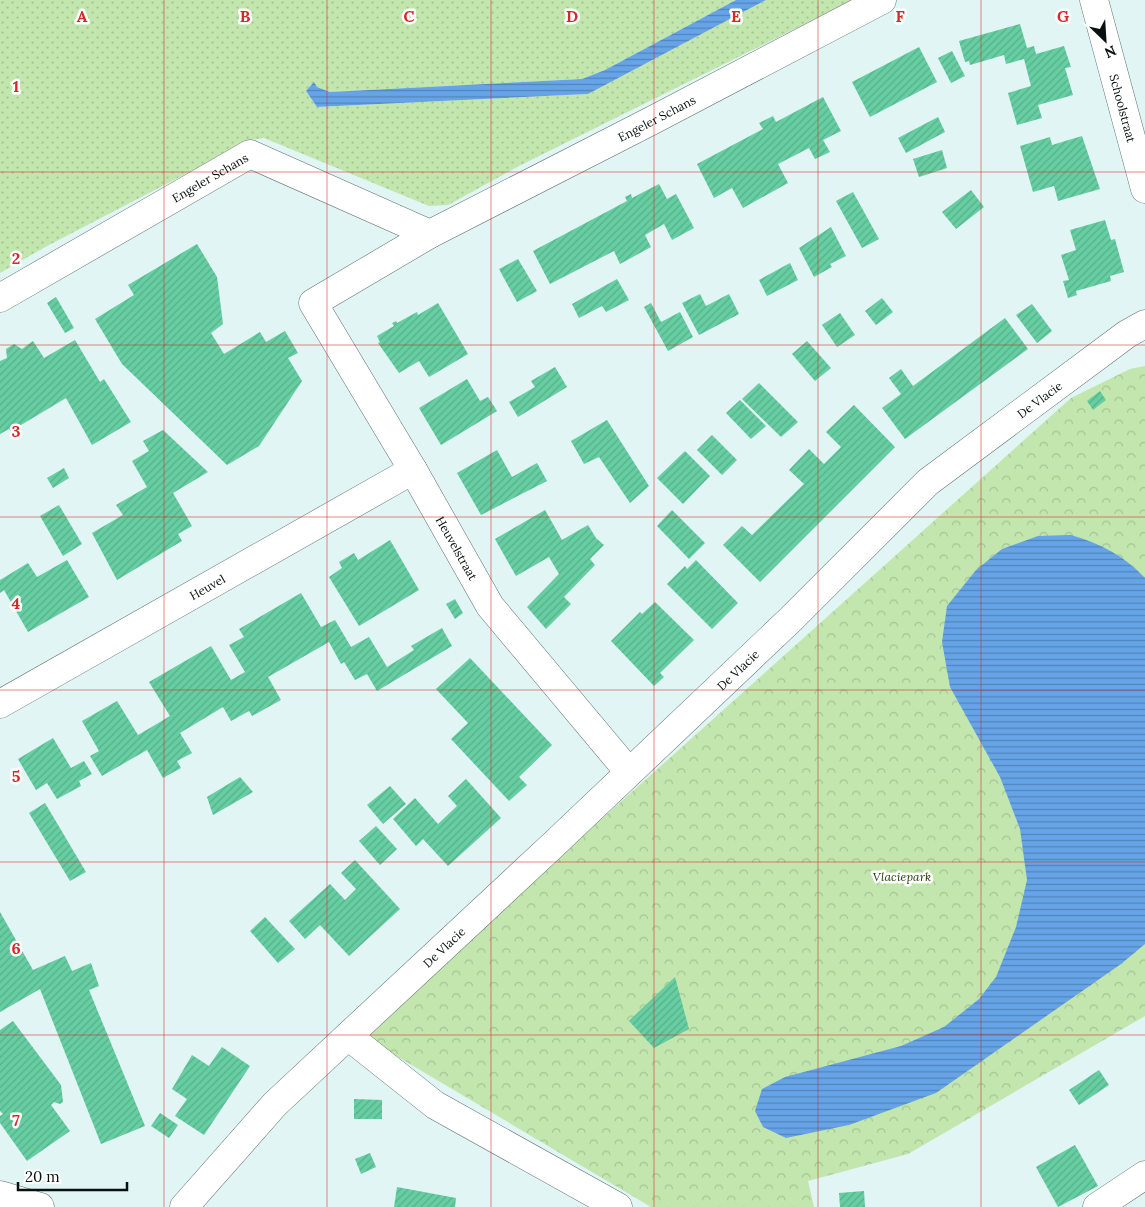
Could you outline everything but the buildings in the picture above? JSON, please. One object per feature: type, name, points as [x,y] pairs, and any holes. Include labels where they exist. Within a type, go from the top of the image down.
[{"type":"street","name":"Engeler Schans","points":[[313,303],[430,234],[882,0]]},
{"type":"street","name":"Schoolstraat","points":[[1094,0],[1145,190]]},
{"type":"street","name":"Engeler Schans","points":[[0,298],[250,154],[430,234]]},
{"type":"street","name":"Heuvelstraat","points":[[313,303],[413,470],[490,606],[629,772]]},
{"type":"street","name":"De Vlacie","points":[[184,1207],[275,1104],[791,619],[928,482],[1127,334],[1145,324]]},
{"type":"street","name":"Heuvel","points":[[0,704],[413,470]]},
{"type":"street","points":[[348,1036],[435,1105],[618,1207]]},
{"type":"street","points":[[1096,1207],[1145,1174]]},
{"type":"street","points":[[0,1195],[40,1207]]},
{"type":"green space","points":[[0,0],[736,0],[605,70],[582,79],[330,92],[317,87],[314,83],[306,91],[317,107],[588,94],[766,0],[853,0],[519,166],[448,205],[429,206],[264,138],[251,140],[47,246],[0,273]]},
{"type":"green space","name":"Vlaciepark","points":[[1145,366],[1145,1016],[908,1154],[808,1181],[814,1207],[651,1207],[361,1035],[1071,398],[1130,369]]},
{"type":"water","points":[[736,0],[766,0],[588,94],[317,107],[306,91],[314,82],[317,87],[330,92],[582,79],[605,70]]},
{"type":"water","points":[[1071,535],[1111,551],[1129,563],[1145,578],[1145,944],[1121,964],[936,1093],[849,1125],[786,1138],[763,1127],[755,1111],[762,1089],[785,1077],[901,1046],[944,1027],[979,999],[996,977],[1016,927],[1027,880],[1020,829],[1000,777],[950,687],[942,642],[947,606],[976,570],[1002,549],[1038,536]]}]
